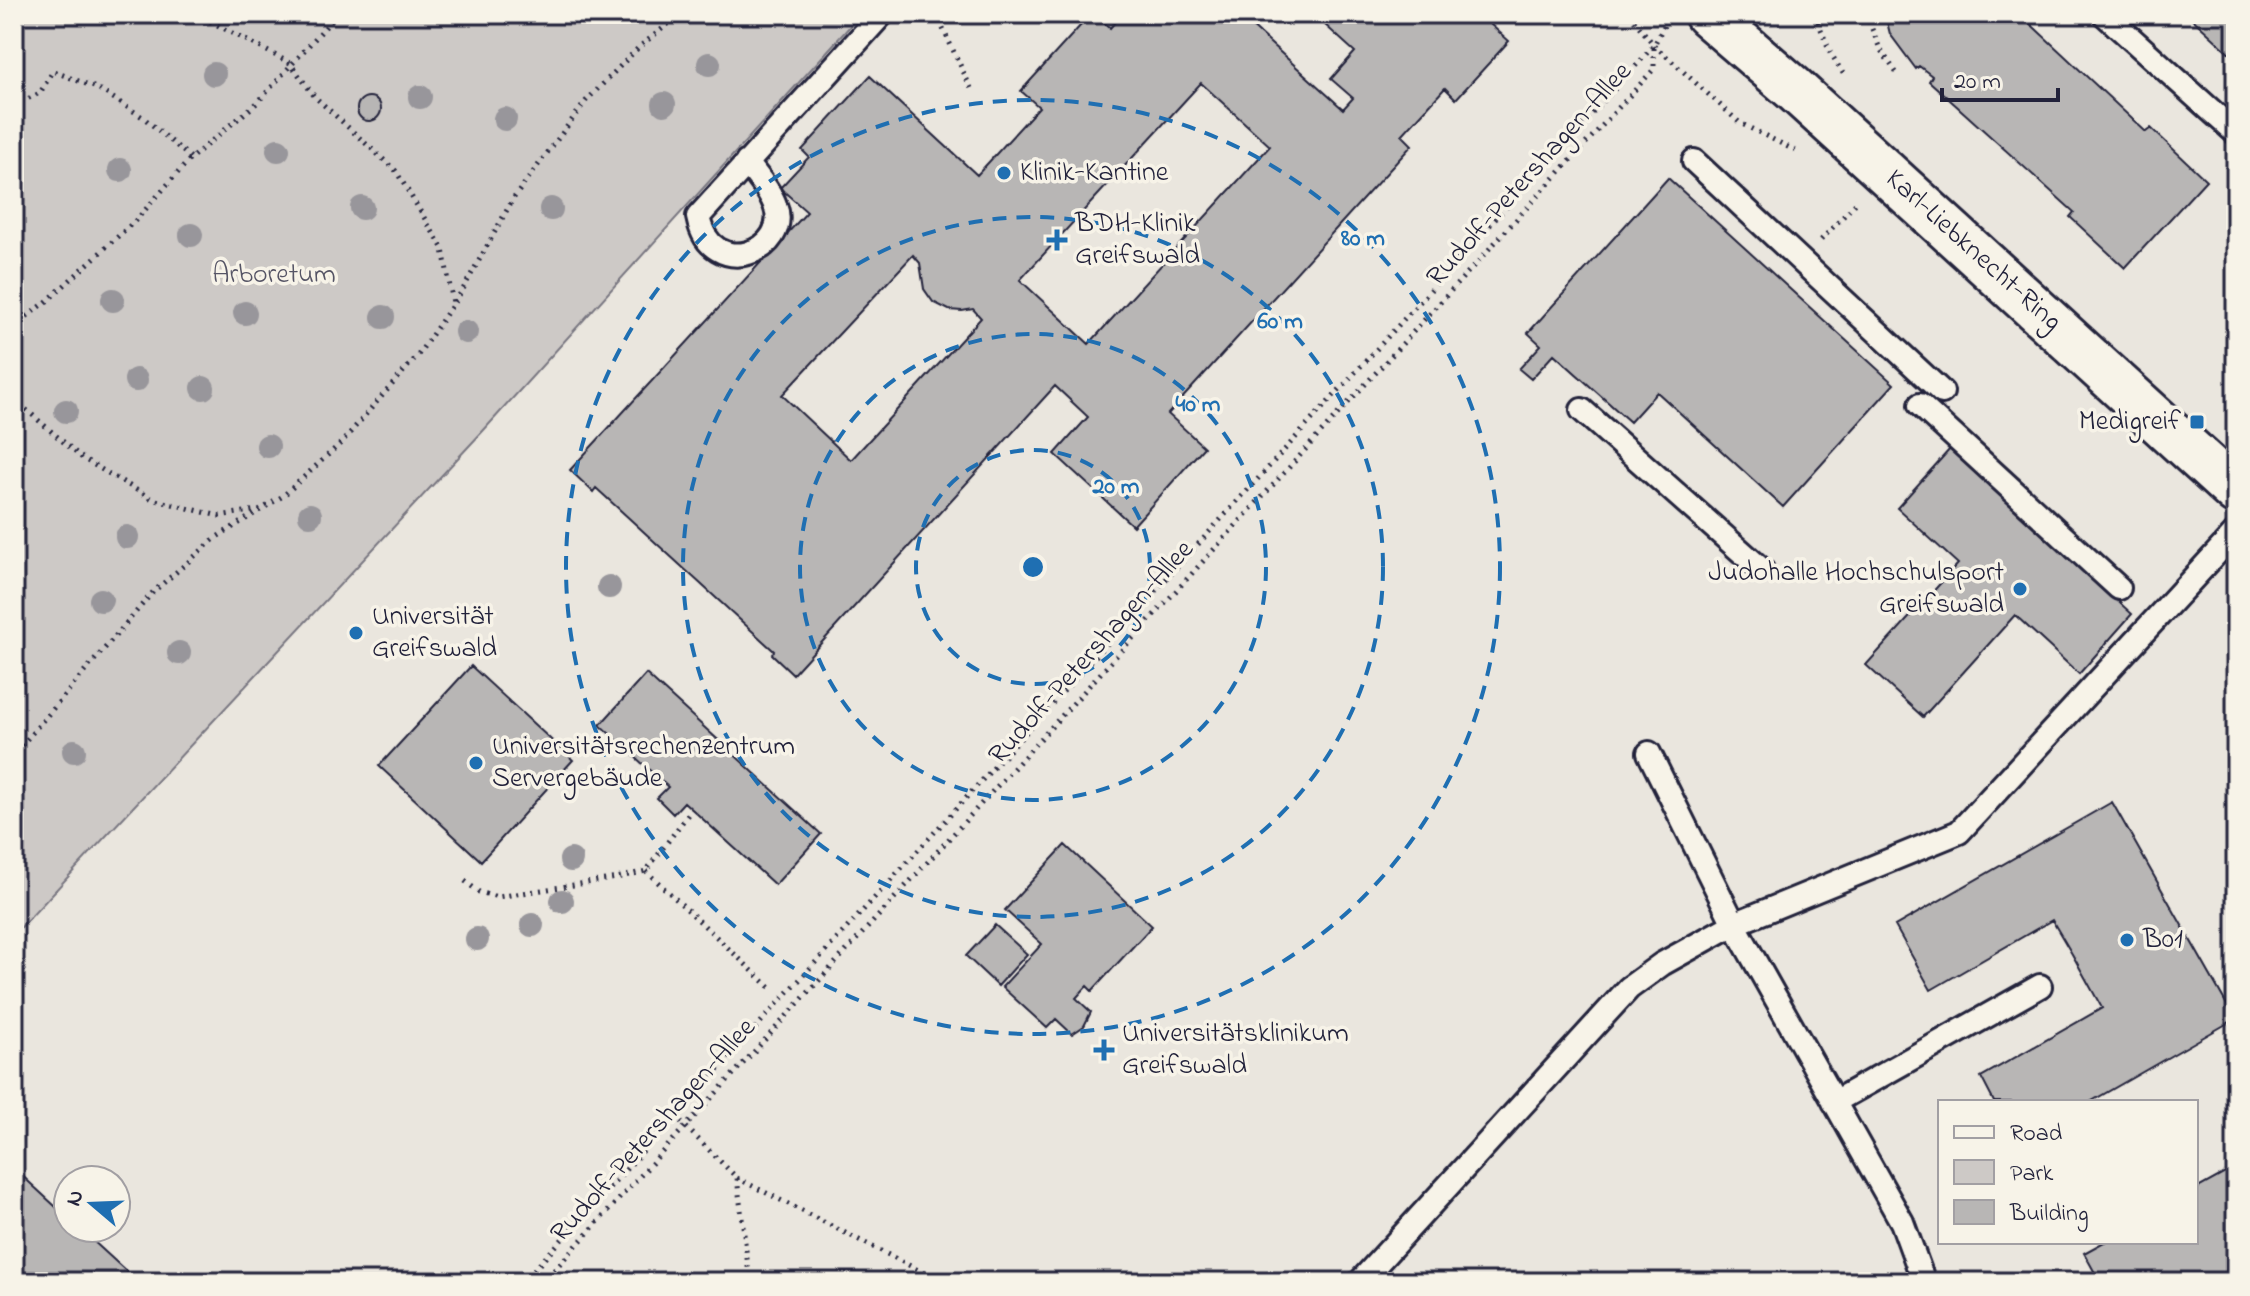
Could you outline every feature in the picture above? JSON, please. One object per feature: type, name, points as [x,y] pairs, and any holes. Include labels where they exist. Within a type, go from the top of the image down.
[{"type":"street","name":"Karl-Liebknecht-Ring","points":[[1707,14],[1793,88],[2236,492]]},
{"type":"lane","points":[[747,162],[882,14]]},
{"type":"lane","points":[[2104,14],[2236,133]]},
{"type":"lane","points":[[1694,161],[1942,392]]},
{"type":"lane","points":[[1920,405],[2119,588]]},
{"type":"lane","points":[[1582,410],[1762,570]]},
{"type":"lane","points":[[1360,1282],[1629,988],[1662,964],[1734,924],[1959,832],[2236,532]]},
{"type":"lane","points":[[1649,753],[1734,924],[1902,1222],[1924,1282]]},
{"type":"lane","points":[[1834,1102],[2040,986]]},
{"type":"path","points":[[196,14],[290,63],[315,97],[396,171],[443,249],[453,304]]},
{"type":"path","points":[[14,326],[45,303],[137,219],[191,158],[257,103],[337,14]]},
{"type":"path","points":[[14,757],[153,592],[217,537],[283,496],[341,443],[418,355],[453,304],[513,199],[586,101],[639,47],[681,14]]},
{"type":"path","points":[[936,14],[971,88]]},
{"type":"path","points":[[1629,14],[1654,45],[1740,123],[1799,153],[1810,163]]},
{"type":"path","points":[[523,1282],[1654,45],[1670,14]]},
{"type":"path","points":[[1866,14],[1880,49],[1898,75]]},
{"type":"path","name":"Rudolf-Petershagen-Allee","points":[[543,1282],[1654,69],[1654,45]]},
{"type":"path","points":[[14,105],[40,93],[53,71],[99,89],[144,118],[191,158]]},
{"type":"path","points":[[1845,193],[1867,213]]},
{"type":"path","points":[[1801,261],[1856,203]]},
{"type":"path","points":[[14,399],[82,458],[152,499],[219,516],[261,509]]},
{"type":"path","points":[[14,744],[21,746]]},
{"type":"path","points":[[465,881],[479,892],[498,897],[646,871],[692,809]]},
{"type":"path","points":[[646,871],[774,991]]},
{"type":"path","points":[[675,1116],[737,1178],[942,1282]]},
{"type":"path","points":[[737,1178],[750,1282]]},
{"type":"green space","name":"Arboretum","points":[[14,14],[861,14],[483,431],[14,935]]},
{"type":"building","name":"BDH-Klinik Greifswald","points":[[1091,14],[1110,28],[1122,14],[1238,14],[1343,109],[1353,98],[1331,79],[1355,52],[1313,14],[1479,14],[1509,41],[1456,99],[1445,88],[1402,135],[1412,145],[1168,414],[1204,447],[1133,526],[1055,454],[1088,417],[1055,386],[793,674],[772,654],[774,651],[596,488],[593,492],[570,470],[807,212],[780,188],[809,157],[802,150],[870,76],[977,175],[1039,107],[1021,91]],"holes":[[[1201,83],[1270,146],[1089,344],[1020,280]],[[913,255],[920,263],[924,289],[933,302],[949,310],[973,309],[981,318],[851,460],[782,395]]]},
{"type":"building","points":[[1885,14],[2020,14],[2146,132],[2151,128],[2206,180],[2125,268],[2070,217],[2074,212],[1929,81],[1932,76],[1919,66],[1916,69],[1890,34]]},
{"type":"building","points":[[2187,14],[2236,14],[2236,59]]},
{"type":"building","points":[[369,97],[377,101],[381,109],[377,117],[369,121],[361,117],[357,109],[361,101]]},
{"type":"building","points":[[1668,178],[1894,384],[1783,507],[1657,392],[1630,422],[1554,354],[1531,379],[1519,369],[1541,345],[1528,333]]},
{"type":"building","name":"Judohalle Hochschulsport Greifswald","points":[[1950,449],[2132,614],[2079,674],[2015,615],[1923,717],[1866,665],[1958,564],[1897,508]]},
{"type":"building","name":"Universitätsrechenzentrum Servergebäude","points":[[471,666],[573,760],[481,861],[379,766]]},
{"type":"building","points":[[646,674],[821,834],[775,885],[684,802],[673,814],[657,798],[668,787],[600,725]]},
{"type":"building","name":"B01","points":[[2112,802],[2235,1019],[2093,1100],[1993,1100],[1981,1077],[2102,1008],[2072,954],[2052,920],[1931,990],[1895,926]]},
{"type":"building","points":[[1065,845],[1152,926],[1092,991],[1087,986],[1076,998],[1091,1012],[1084,1026],[1072,1034],[1056,1019],[1047,1028],[1002,987],[1042,944],[1005,910]]},
{"type":"building","points":[[995,925],[1027,954],[998,986],[966,956]]},
{"type":"building","points":[[2236,1167],[2236,1282],[2100,1282],[2084,1253],[2100,1244],[2198,1244],[2198,1188]]},
{"type":"building","points":[[17,1171],[52,1203],[52,1244],[96,1244],[138,1282],[14,1282],[14,1174]]},
{"type":"place","name":"Klinik-Kantine","points":[[1004,173]]},
{"type":"place","name":"BDH-Klinik Greifswald","points":[[1057,240]]},
{"type":"place","name":"Medigreif","points":[[2197,422]]},
{"type":"place","name":"Judohalle Hochschulsport Greifswald","points":[[2020,589]]},
{"type":"place","name":"Universität Greifswald","points":[[356,633]]},
{"type":"place","name":"Universitätsrechenzentrum Servergebäude","points":[[476,763]]},
{"type":"place","name":"B01","points":[[2127,940]]},
{"type":"place","name":"Universitätsklinikum Greifswald","points":[[1104,1050]]}]
